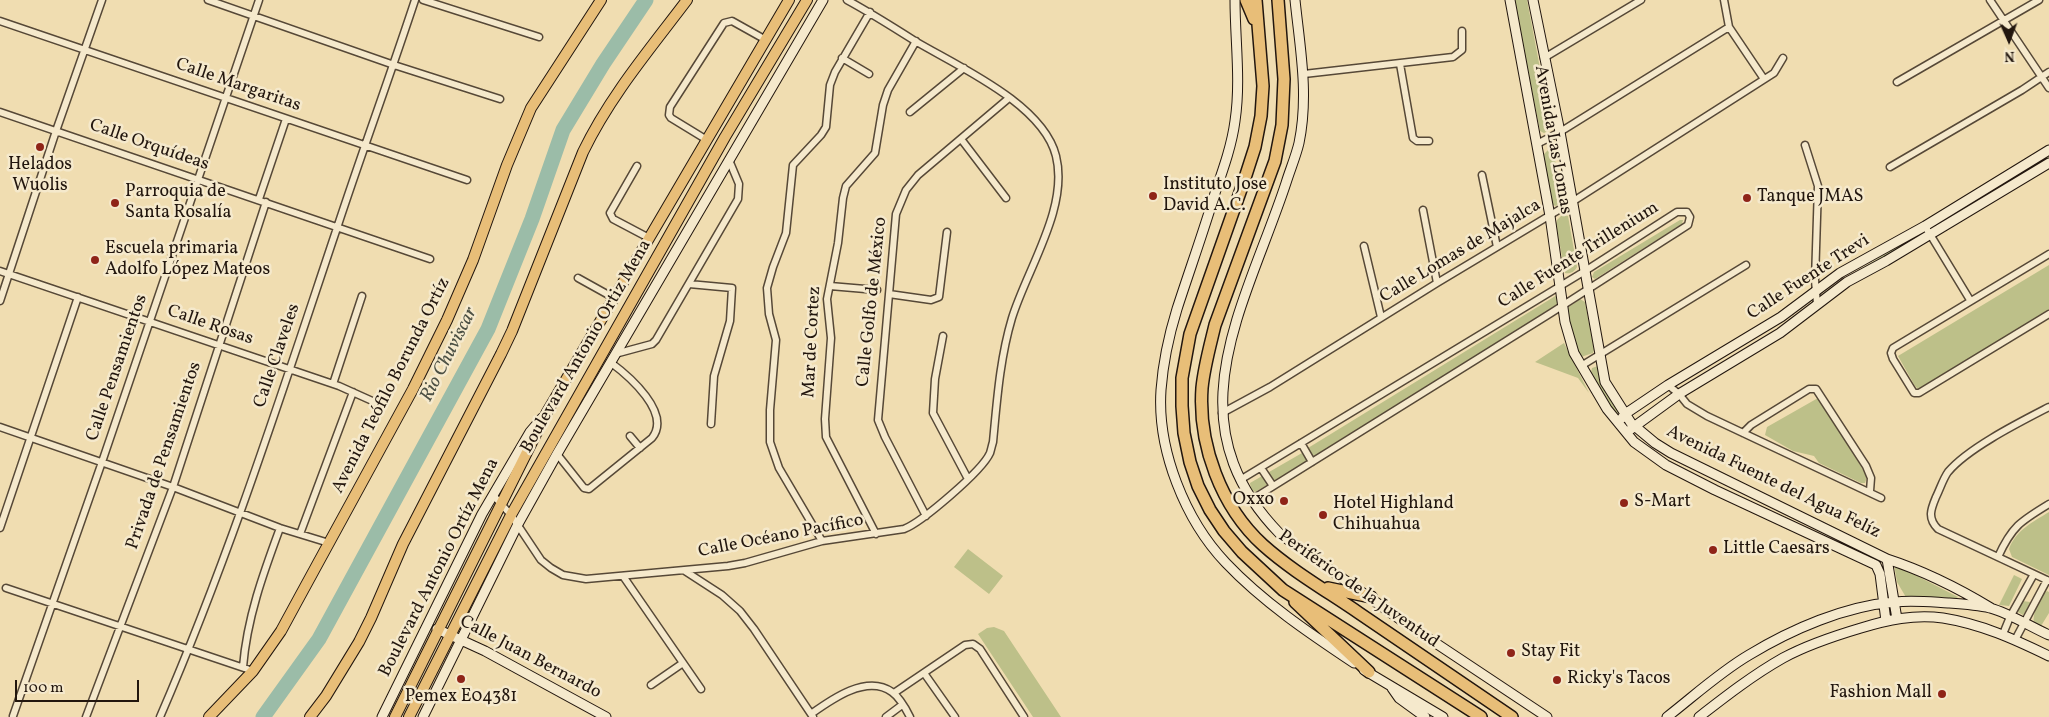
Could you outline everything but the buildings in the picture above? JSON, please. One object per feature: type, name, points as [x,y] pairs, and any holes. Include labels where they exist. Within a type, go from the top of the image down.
[{"type":"highway","points":[[1246,0],[1258,30]]},
{"type":"highway","name":"Periférico de la Juventud","points":[[1256,0],[1263,86],[1260,116],[1255,147],[1190,334],[1182,378],[1184,433],[1190,462],[1198,486],[1210,510],[1242,552],[1283,590],[1481,717]]},
{"type":"highway","name":"Periférico de la Juventud","points":[[1278,0],[1284,79],[1282,125],[1275,162],[1213,332],[1206,363],[1202,388],[1202,410],[1204,432],[1211,462],[1232,506],[1262,544],[1512,717]]},
{"type":"highway","points":[[1316,583],[1343,592],[1371,597]]},
{"type":"highway","points":[[1283,590],[1316,624],[1369,672]]},
{"type":"main road","name":"Avenida Teófilo Borunda Ortíz","points":[[209,717],[281,631],[413,389],[447,320],[473,260],[507,165],[531,108],[601,0]]},
{"type":"main road","points":[[310,717],[326,696],[359,642],[403,544],[508,339],[580,159],[596,124],[618,89],[687,0]]},
{"type":"main road","name":"Boulevard Antonio Ortiz Mena","points":[[395,717],[437,629],[547,412],[789,0]]},
{"type":"main road","name":"Boulevard Antonio Ortiz Mena","points":[[409,717],[511,515],[720,145],[807,0]]},
{"type":"main road","name":"Boulevard Antonio Ortiz Mena","points":[[423,717],[518,524],[557,454],[823,0]]},
{"type":"main road","points":[[1235,0],[1238,91],[1235,121],[1225,162],[1177,309],[1169,341],[1161,391],[1162,422],[1168,452],[1177,483],[1189,511],[1208,541],[1226,564],[1268,602],[1317,639],[1390,686],[1443,717]]},
{"type":"main road","points":[[1295,0],[1304,74],[1303,121],[1298,145],[1277,210],[1236,319],[1224,367],[1222,413],[1226,445],[1240,480],[1251,500],[1265,519],[1280,534],[1401,620],[1547,717]]},
{"type":"main road","name":"Avenida Las Lomas","points":[[1510,0],[1561,285]]},
{"type":"main road","name":"Avenida Las Lomas","points":[[1532,0],[1560,132],[1585,271]]},
{"type":"main road","name":"Calle Fuente Trevi","points":[[1626,434],[1679,394],[1780,334],[1816,304],[1847,282],[2049,150]]},
{"type":"main road","name":"Calle Fuente Trevi","points":[[1618,425],[1625,414],[1668,385],[1782,317],[1840,272],[1927,230],[2049,163]]},
{"type":"main road","name":"Avenida Fuente del Agua Felíz","points":[[1585,271],[1604,382],[1635,426],[1655,443],[1671,453],[1888,558],[1916,569],[1965,593],[1991,608]]},
{"type":"main road","name":"Avenida Fuente del Agua Felíz","points":[[1561,285],[1570,342],[1581,366],[1618,425],[1626,434],[1646,451],[1674,469],[1876,565],[1880,574],[1884,604]]},
{"type":"main road","name":"Boulevard Antonio Ortíz Mena","points":[[382,717],[482,514],[530,432],[547,412]]},
{"type":"main road","points":[[1888,558],[1897,619]]},
{"type":"main road","points":[[1667,717],[1726,670],[1803,626],[1840,613],[1895,602],[1937,602],[1991,608],[2049,635]]},
{"type":"main road","points":[[1884,604],[1886,620]]},
{"type":"main road","points":[[1699,717],[1736,688],[1783,658],[1819,642],[1886,620],[1917,617],[1941,618],[1977,625],[2003,634],[2049,656]]},
{"type":"main road","name":"Calle Juan Bernardo","points":[[437,629],[510,664],[606,717]]},
{"type":"main road","points":[[1390,686],[1399,698],[1425,717]]},
{"type":"street","points":[[0,300],[102,0]]},
{"type":"street","points":[[208,0],[394,65],[500,99]]},
{"type":"street","name":"Calle Pensamientos","points":[[13,716],[102,462],[259,0]]},
{"type":"street","name":"Calle Claveles","points":[[160,717],[190,648],[291,369],[337,226],[415,0]]},
{"type":"street","points":[[423,0],[539,37]]},
{"type":"street","name":"Calle Océano Pacífico","points":[[493,495],[518,524],[542,560],[563,575],[586,579],[685,571],[745,563],[822,541],[876,534],[912,526],[968,479],[990,453],[1006,339],[1057,197],[1056,157],[1052,145],[1041,126],[1031,115],[1009,98],[964,68],[847,0]]},
{"type":"street","points":[[1544,58],[1641,0]]},
{"type":"street","points":[[1724,0],[1729,27],[1764,79]]},
{"type":"street","points":[[1990,0],[2049,88]]},
{"type":"street","points":[[1897,82],[2038,0]]},
{"type":"street","points":[[822,541],[779,468],[770,442],[770,410],[776,340],[769,314],[767,288],[786,233],[793,165],[822,135],[826,127],[830,85],[842,58],[870,12]]},
{"type":"street","name":"Calle Margaritas","points":[[0,21],[467,180]]},
{"type":"street","points":[[707,140],[671,118],[669,115],[670,107],[724,23],[732,21],[766,40]]},
{"type":"street","points":[[1537,144],[1560,132],[1729,27]]},
{"type":"street","points":[[1304,74],[1456,56],[1462,50],[1462,31]]},
{"type":"street","name":"Mar de Cortez","points":[[876,534],[826,437],[825,419],[831,338],[827,299],[838,243],[846,186],[875,153],[883,105],[888,90],[916,41]]},
{"type":"street","points":[[842,58],[868,74]]},
{"type":"street","name":"Calle Lomas de Majalca","points":[[1222,413],[1263,392],[1497,246],[1550,216],[1774,73],[1782,58]]},
{"type":"street","points":[[1400,64],[1413,138],[1417,141],[1429,141]]},
{"type":"street","points":[[910,112],[964,68]]},
{"type":"street","points":[[1890,167],[2022,90],[2049,72]]},
{"type":"street","name":"Calle Golfo de México","points":[[926,516],[878,420],[893,231],[900,201],[918,175],[1009,98]]},
{"type":"street","name":"Calle Orquídeas","points":[[0,112],[430,259]]},
{"type":"street","points":[[259,199],[286,118]]},
{"type":"street","points":[[961,139],[1006,198]]},
{"type":"street","points":[[1805,145],[1818,186],[1816,304]]},
{"type":"street","points":[[557,454],[584,488],[589,489],[640,448],[656,432],[656,416],[652,405],[613,358],[652,344],[689,284],[738,200],[739,184],[729,160]]},
{"type":"street","points":[[637,166],[610,213],[613,219],[649,238]]},
{"type":"street","points":[[1482,174],[1497,246]]},
{"type":"street","name":"Privada de Pensamientos","points":[[86,717],[173,487],[266,202]]},
{"type":"street","points":[[1422,210],[1437,283]]},
{"type":"street","name":"Calle Fuente Trillenium","points":[[1240,480],[1585,271],[1677,212],[1687,212],[1690,217],[1688,225],[1251,500]]},
{"type":"street","points":[[1927,230],[1970,300]]},
{"type":"street","points":[[889,294],[930,300],[939,297],[946,232]]},
{"type":"street","points":[[1364,246],[1381,318]]},
{"type":"street","points":[[2049,254],[1893,348],[1892,356],[1914,393],[1920,393],[2049,314]]},
{"type":"street","points":[[1581,366],[1746,265]]},
{"type":"street","name":"Calle Rosas","points":[[0,271],[291,369],[333,384],[379,404]]},
{"type":"street","points":[[578,278],[614,298]]},
{"type":"street","points":[[689,284],[732,288],[730,321],[714,376],[711,424]]},
{"type":"street","points":[[830,286],[877,290]]},
{"type":"street","points":[[333,384],[362,296]]},
{"type":"street","points":[[0,528],[78,297]]},
{"type":"street","points":[[943,336],[933,395],[933,413],[968,479]]},
{"type":"street","points":[[1668,385],[1687,404],[1743,434],[1870,491],[1881,498]]},
{"type":"street","points":[[1743,434],[1751,425],[1809,389],[1816,389],[1866,466],[1872,481],[1870,491]]},
{"type":"street","points":[[300,534],[353,392]]},
{"type":"street","points":[[2015,640],[2048,581],[1938,529],[1931,517],[1931,507],[1947,473],[1962,459],[1988,441],[2049,406]]},
{"type":"street","points":[[0,427],[173,487],[280,528],[329,543]]},
{"type":"street","points":[[630,436],[640,448]]},
{"type":"street","points":[[1301,443],[1312,462]]},
{"type":"street","points":[[1261,468],[1273,486]]},
{"type":"street","points":[[1998,557],[2008,536],[2016,526],[2049,504]]},
{"type":"street","points":[[6,588],[190,648],[248,669],[245,640],[252,608],[280,528]]},
{"type":"street","points":[[685,571],[722,595],[740,611],[754,628],[812,715],[852,690],[874,686],[894,693],[910,717]]},
{"type":"street","points":[[2003,634],[2010,617],[2034,574]]},
{"type":"street","points":[[623,576],[701,688]]},
{"type":"street","points":[[2024,593],[2037,599]]},
{"type":"street","points":[[894,693],[965,645],[973,644],[980,649],[1024,717]]},
{"type":"street","points":[[651,685],[684,663]]},
{"type":"street","points":[[924,673],[955,717]]},
{"type":"street","points":[[886,717],[902,705]]},
{"type":"green space","points":[[1514,0],[1527,0],[1551,126],[1550,130],[1544,133],[1540,131]]},
{"type":"green space","points":[[1548,150],[1553,150],[1563,201],[1556,206],[1552,202],[1543,155]]},
{"type":"green space","points":[[2049,157],[2049,162],[1952,217],[1953,214]]},
{"type":"green space","points":[[1562,215],[1568,216],[1577,267],[1569,273],[1565,273],[1556,224]]},
{"type":"green space","points":[[1680,220],[1683,220],[1682,224],[1595,279],[1592,277],[1594,272]]},
{"type":"green space","points":[[1915,235],[1922,236],[1826,295],[1825,293],[1828,290]]},
{"type":"green space","points":[[2049,265],[2049,311],[1930,384],[1918,389],[1915,386],[1898,356]]},
{"type":"green space","points":[[1557,295],[1559,296],[1559,305],[1315,456],[1311,454],[1308,448]]},
{"type":"green space","points":[[1580,299],[1585,302],[1594,350],[1593,353],[1579,357],[1566,309]]},
{"type":"green space","points":[[1564,343],[1589,393],[1578,378],[1535,362]]},
{"type":"green space","points":[[1598,366],[1622,414],[1620,415],[1614,412],[1593,378],[1592,368]]},
{"type":"green space","points":[[1818,398],[1824,402],[1867,477],[1865,483],[1861,483],[1819,463],[1814,456],[1793,451],[1765,435],[1767,427]]},
{"type":"green space","points":[[1302,453],[1306,456],[1307,461],[1255,492],[1251,489],[1250,483]]},
{"type":"green space","points":[[2049,512],[2049,575],[2012,557],[2009,549],[2012,542],[2021,532],[2031,523]]},
{"type":"green space","points":[[968,549],[1003,576],[989,594],[954,567]]},
{"type":"green space","points":[[1894,564],[1958,597],[1955,599],[1941,597],[1907,599],[1897,582]]},
{"type":"green space","points":[[2014,575],[2022,579],[2009,606],[1999,605]]},
{"type":"green space","points":[[2047,591],[2049,592],[2049,613],[2041,626],[2034,623],[2034,615],[2039,601]]},
{"type":"green space","points":[[2023,601],[2030,602],[2031,604],[2023,615],[2016,611]]},
{"type":"green space","points":[[994,627],[1004,631],[1061,717],[1033,717],[978,634],[987,628]]},
{"type":"waterway","name":"Rio Chuviscar","points":[[263,717],[319,639],[488,329],[532,219],[563,130],[603,64],[646,0]]},
{"type":"place","name":"Helados Wuolis","points":[[40,147]]},
{"type":"place","name":"Instituto Jose David A.C.","points":[[1153,196]]},
{"type":"place","name":"Tanque JMAS","points":[[1747,198]]},
{"type":"place","name":"Parroquia de Santa Rosalía","points":[[115,203]]},
{"type":"place","name":"Escuela primaria Adolfo López Mateos","points":[[95,260]]},
{"type":"place","name":"Oxxo","points":[[1284,501]]},
{"type":"place","name":"S-Mart","points":[[1624,503]]},
{"type":"place","name":"Hotel Highland Chihuahua","points":[[1323,515]]},
{"type":"place","name":"Little Caesars","points":[[1713,550]]},
{"type":"place","name":"Stay Fit","points":[[1511,653]]},
{"type":"place","name":"Pemex E04381","points":[[461,679]]},
{"type":"place","name":"Ricky's Tacos","points":[[1557,680]]},
{"type":"place","name":"Fashion Mall","points":[[1942,694]]}]
